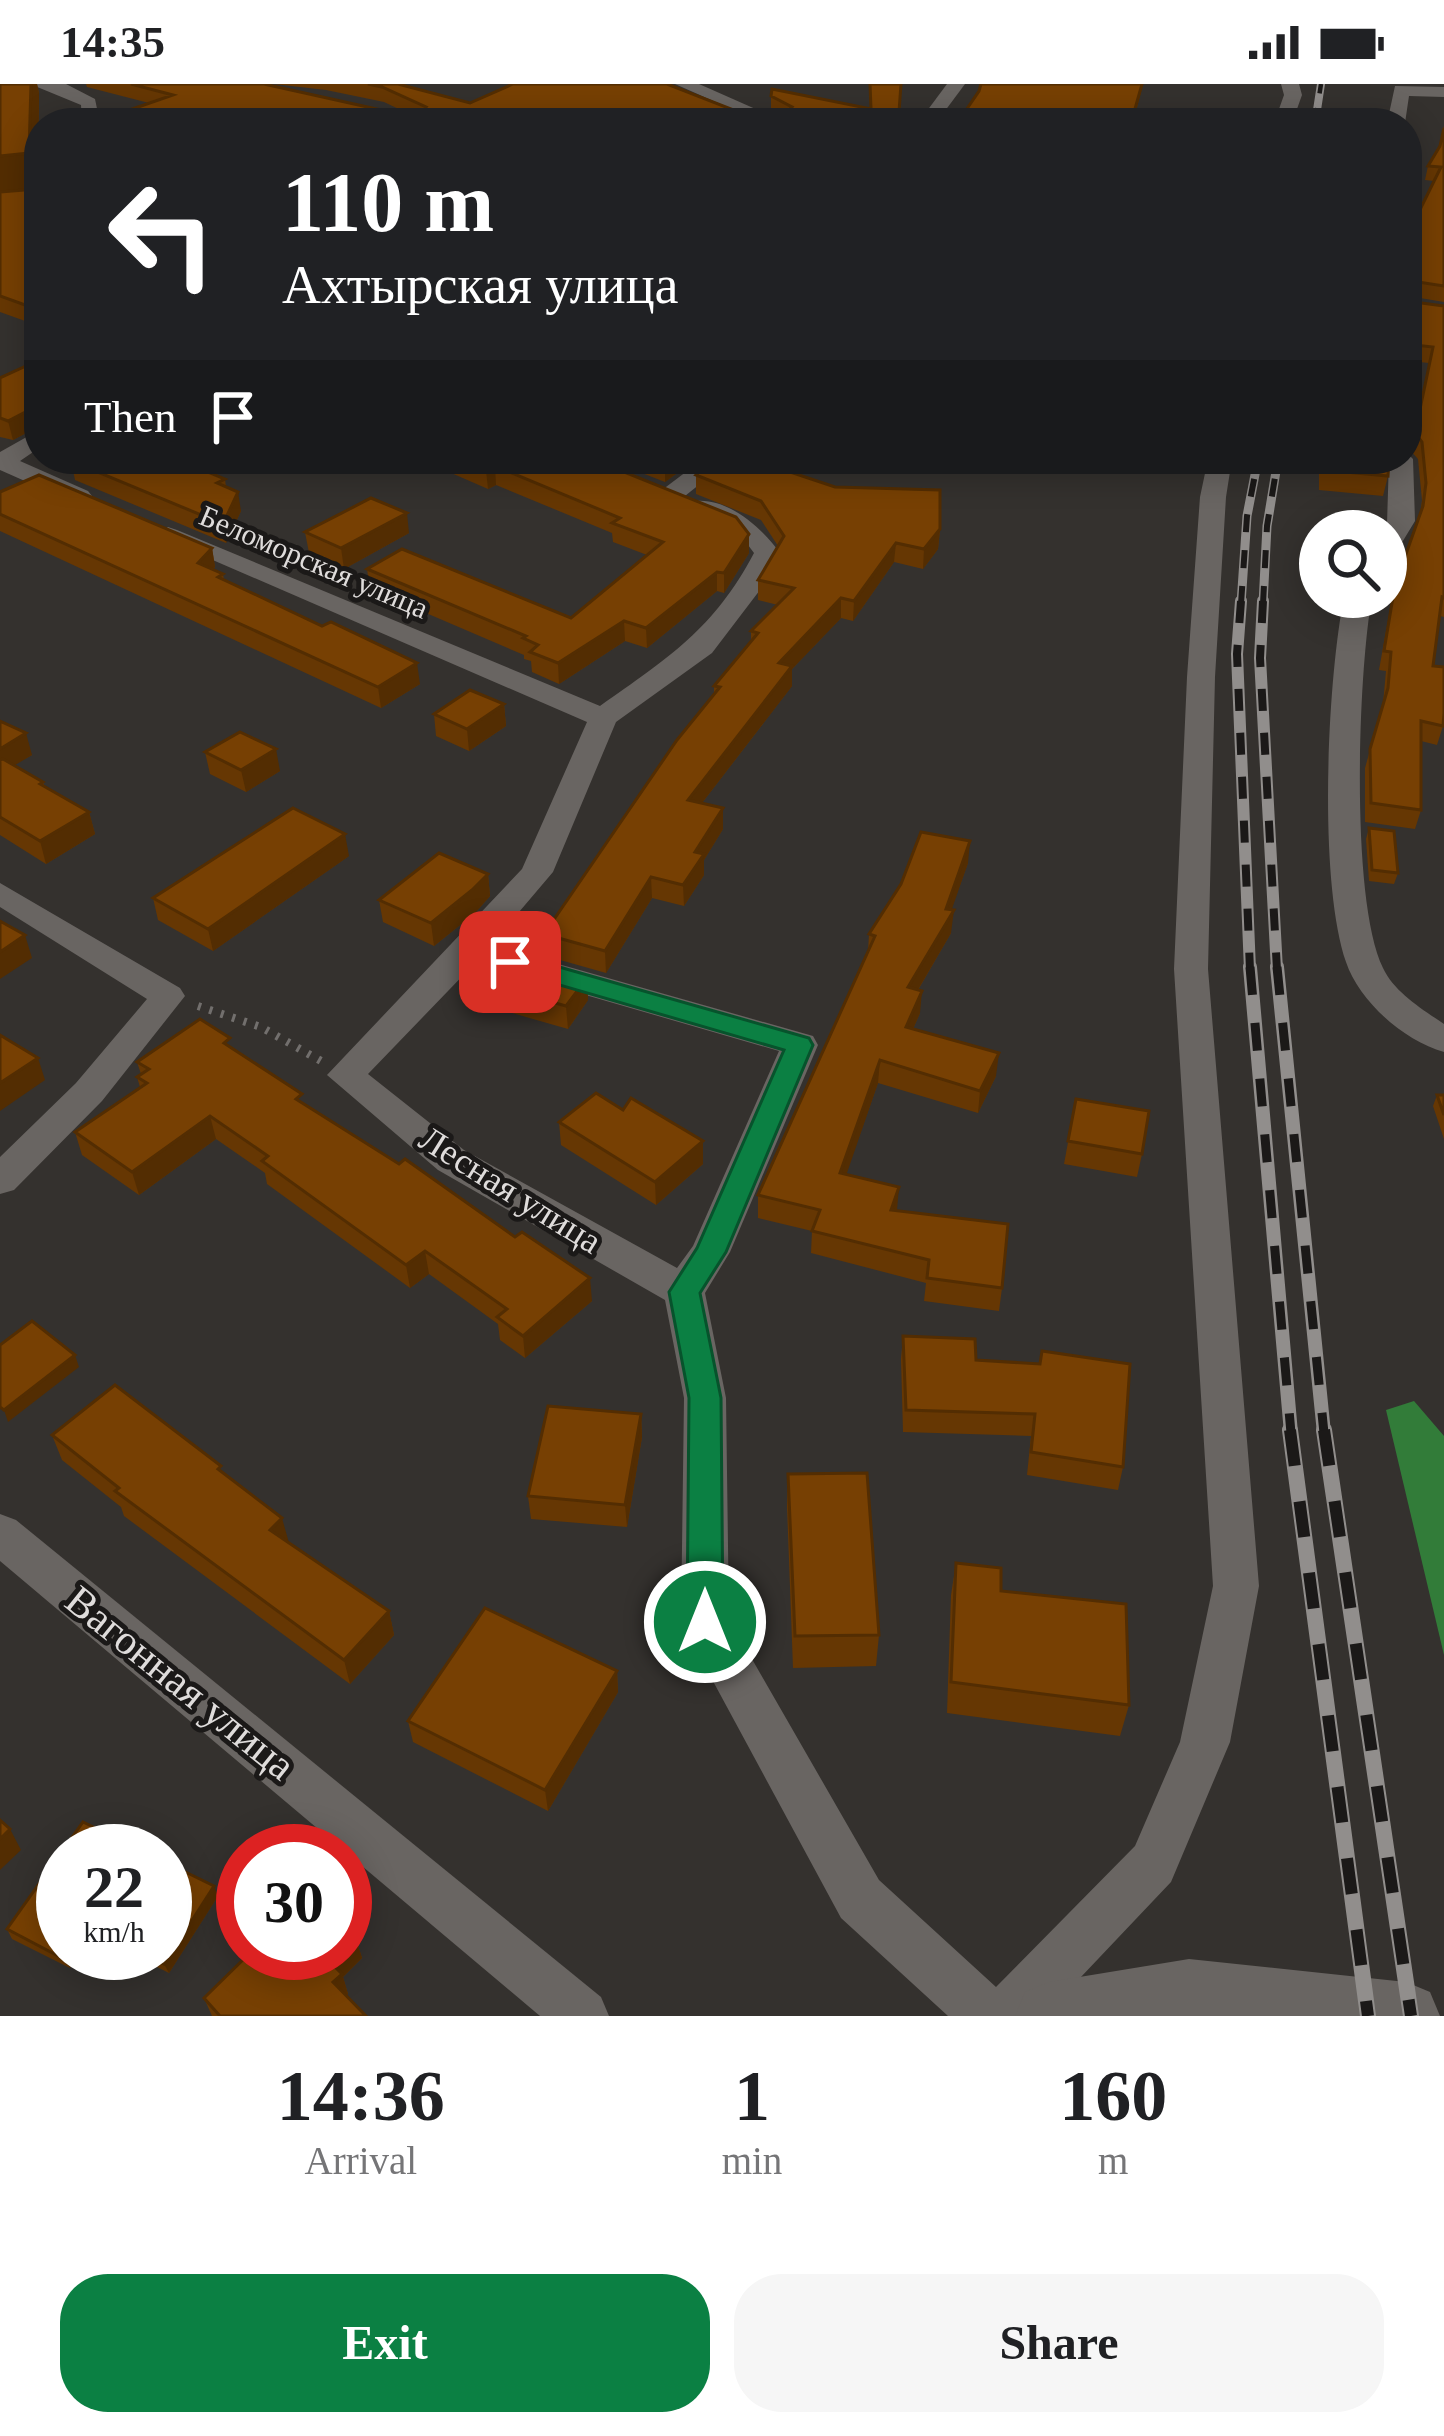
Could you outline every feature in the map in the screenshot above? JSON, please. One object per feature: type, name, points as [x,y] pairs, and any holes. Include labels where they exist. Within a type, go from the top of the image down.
[{"type":"street","points":[[39,84],[61,88],[89,108]]},
{"type":"street","points":[[693,85],[744,108]]},
{"type":"street","points":[[1398,108],[1401,90],[1444,92]]},
{"type":"street","name":"Беломорская улица","points":[[28,474],[603,718]]},
{"type":"street","points":[[345,1075],[537,872],[603,718],[702,647],[750,586],[767,554],[748,528],[661,492],[693,474]]},
{"type":"street","points":[[1006,2016],[1153,1864],[1205,1742],[1236,1586],[1192,969],[1201,677],[1217,474]]},
{"type":"street","points":[[1401,474],[1402,510]]},
{"type":"street","points":[[1355,618],[1346,684],[1351,894],[1363,963],[1384,997],[1444,1040]]},
{"type":"street","points":[[0,893],[168,996],[89,1092],[0,1180]]},
{"type":"street","points":[[468,950],[800,1045],[710,1252],[684,1292],[705,1398],[705,1622],[860,1899],[988,2016]]},
{"type":"street","name":"Лесная улица","points":[[345,1075],[451,1160],[684,1292]]},
{"type":"street","name":"Вагонная улица","points":[[0,1534],[582,2016]]},
{"type":"street","points":[[1049,2016],[1189,1993],[1406,2016]]},
{"type":"path","points":[[168,996],[262,1028],[345,1075]]},
{"type":"green space","points":[[1414,1401],[1444,1436],[1444,1655],[1386,1410]]},
{"type":"building","points":[[0,84],[31,84],[30,108],[24,108],[24,154],[0,156]]},
{"type":"building","points":[[131,84],[264,84],[372,108],[135,108],[173,95]]},
{"type":"building","points":[[368,84],[398,84],[470,103],[513,84],[667,84],[729,108],[425,108]]},
{"type":"building","points":[[870,84],[901,84],[899,108],[871,108]]},
{"type":"building","points":[[981,84],[1142,84],[1135,108],[967,108]]},
{"type":"building","points":[[772,89],[866,108],[791,108],[771,96]]},
{"type":"building","points":[[1444,128],[1444,286],[1422,283],[1422,206],[1441,167],[1428,166]]},
{"type":"building","points":[[24,190],[24,305],[0,296],[0,192]]},
{"type":"building","points":[[1422,303],[1444,306],[1444,598],[1433,666],[1444,667],[1444,713],[1443,726],[1421,721],[1421,810],[1371,803],[1370,749],[1388,688],[1391,652],[1384,651],[1390,618],[1407,618],[1407,551],[1426,483],[1422,400],[1433,347],[1422,346]]},
{"type":"building","points":[[24,367],[24,413],[8,421],[0,418],[0,378]]},
{"type":"building","points":[[102,474],[213,474],[225,479],[217,483],[238,492],[223,524]]},
{"type":"building","points":[[514,474],[629,474],[736,517],[749,534],[724,573],[717,572],[646,628],[624,621],[558,663],[530,652],[538,645],[523,638],[526,636],[367,569],[402,549],[571,618],[663,542],[612,523],[620,518]]},
{"type":"building","points":[[796,474],[835,487],[940,490],[940,529],[924,549],[896,543],[854,601],[841,598],[779,663],[792,666],[688,800],[723,808],[695,852],[704,854],[683,885],[651,877],[605,951],[544,934],[677,740],[720,687],[714,686],[758,633],[751,631],[794,588],[758,580],[784,536],[761,501],[696,475]]},
{"type":"building","points":[[39,475],[212,548],[198,563],[223,574],[218,577],[322,626],[331,622],[417,663],[378,687],[0,514],[0,492]]},
{"type":"building","points":[[371,498],[407,513],[341,548],[305,532]]},
{"type":"building","points":[[470,690],[504,704],[467,729],[434,714]]},
{"type":"building","points":[[0,721],[26,733],[0,749]]},
{"type":"building","points":[[240,732],[276,749],[241,770],[205,752]]},
{"type":"building","points":[[3,759],[89,812],[40,841],[0,817]]},
{"type":"building","points":[[293,808],[345,834],[208,929],[153,898]]},
{"type":"building","points":[[1369,828],[1394,831],[1398,873],[1372,870]]},
{"type":"building","points":[[921,832],[970,841],[946,909],[954,910],[908,987],[922,991],[906,1027],[999,1053],[980,1091],[880,1060],[840,1173],[899,1187],[891,1210],[1008,1224],[1002,1288],[927,1278],[929,1260],[812,1231],[820,1210],[758,1195],[875,936],[869,934],[901,884]]},
{"type":"building","points":[[439,853],[488,874],[431,923],[379,900]]},
{"type":"building","points":[[0,921],[25,935],[0,952]]},
{"type":"building","points":[[523,960],[587,978],[566,1006],[502,988]]},
{"type":"building","points":[[200,1019],[230,1038],[224,1043],[302,1094],[296,1099],[399,1164],[405,1159],[515,1237],[522,1232],[590,1278],[523,1336],[497,1317],[507,1309],[425,1251],[406,1265],[262,1161],[268,1156],[210,1116],[132,1172],[75,1132],[147,1083],[137,1077],[149,1069],[137,1062]]},
{"type":"building","points":[[0,1035],[38,1058],[0,1083]]},
{"type":"building","points":[[596,1093],[623,1110],[631,1098],[703,1141],[655,1182],[559,1122]]},
{"type":"building","points":[[1076,1099],[1149,1111],[1142,1154],[1068,1141]]},
{"type":"building","points":[[32,1321],[75,1355],[4,1410],[0,1407],[0,1345]]},
{"type":"building","points":[[903,1336],[975,1339],[976,1360],[1040,1364],[1042,1351],[1130,1364],[1123,1467],[1031,1452],[1035,1414],[906,1410]]},
{"type":"building","points":[[115,1385],[282,1518],[270,1530],[389,1611],[344,1660],[115,1491],[119,1488],[52,1435]]},
{"type":"building","points":[[548,1406],[641,1414],[625,1505],[528,1496]]},
{"type":"building","points":[[867,1473],[879,1635],[795,1636],[788,1474]]},
{"type":"building","points":[[956,1563],[1001,1568],[1001,1591],[1126,1604],[1129,1705],[951,1682]]},
{"type":"building","points":[[485,1608],[617,1671],[545,1790],[408,1721]]},
{"type":"building","points":[[0,1820],[10,1829],[0,1839]]},
{"type":"building","points":[[192,1875],[214,1886],[192,1920]]},
{"type":"building","points":[[36,1888],[36,1944],[7,1929]]},
{"type":"building","points":[[222,1980],[335,1980],[366,2016],[220,2016],[204,1998]]},
{"type":"railway","points":[[1317,108],[1321,84]]},
{"type":"railway","points":[[1241,604],[1255,474]]},
{"type":"railway","points":[[1263,604],[1276,474]]},
{"type":"railway","points":[[1241,601],[1237,654],[1250,970]]},
{"type":"railway","points":[[1263,601],[1260,658],[1277,970]]},
{"type":"railway","points":[[1250,967],[1291,1433]]},
{"type":"railway","points":[[1277,967],[1324,1433]]},
{"type":"railway","points":[[1290,1430],[1368,2016]]},
{"type":"railway","points":[[1324,1430],[1411,2016]]},
{"type":"route","points":[[510,962],[800,1045],[710,1252],[684,1292],[705,1398],[705,1622]]}]
